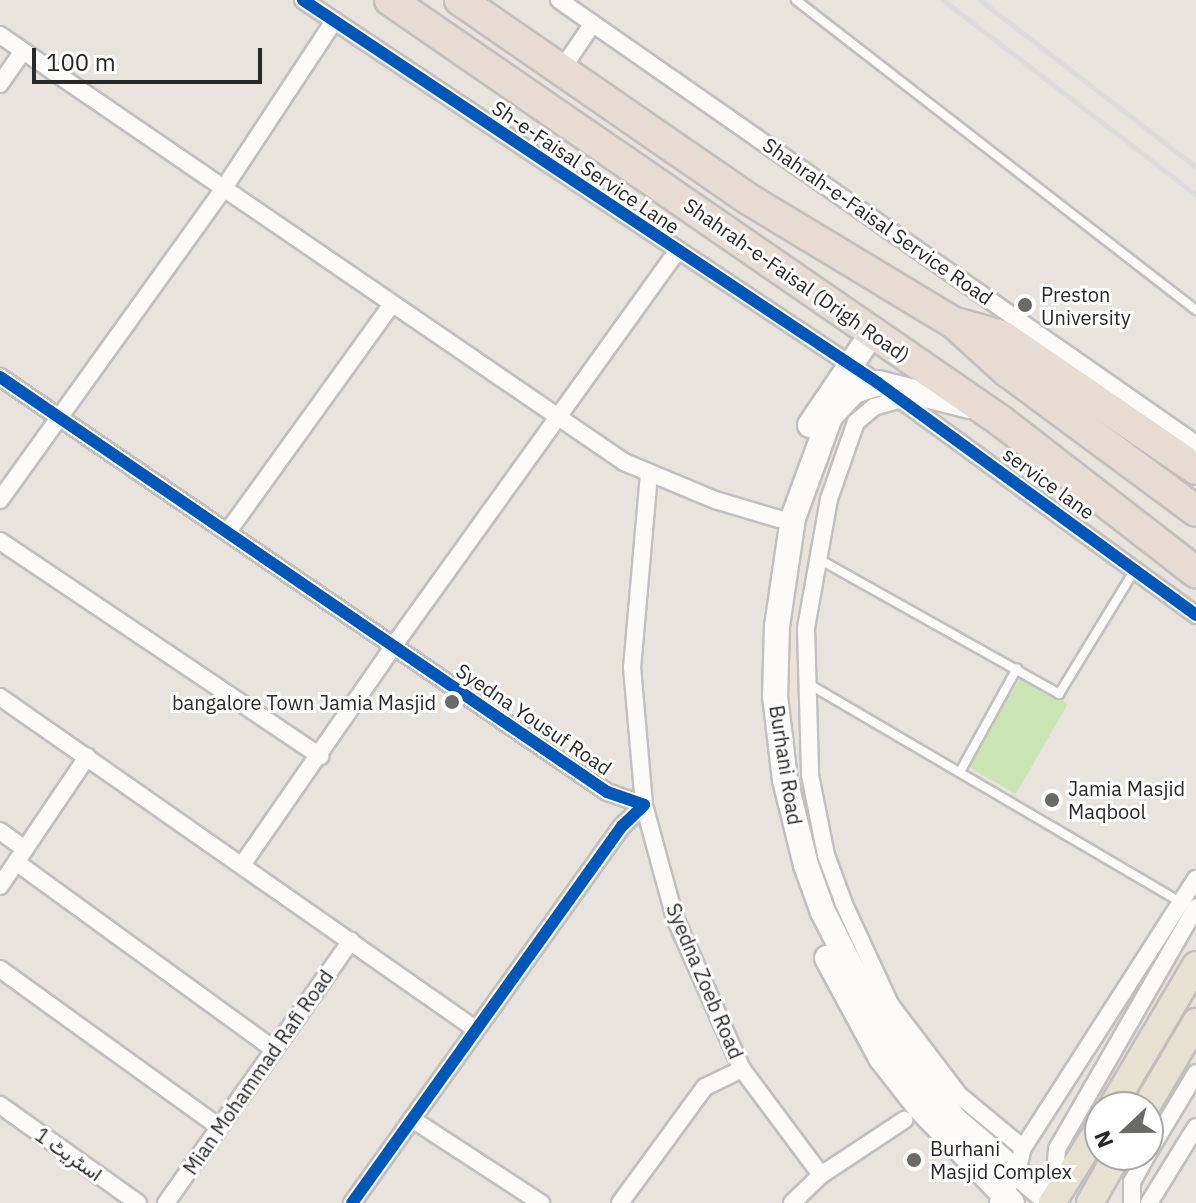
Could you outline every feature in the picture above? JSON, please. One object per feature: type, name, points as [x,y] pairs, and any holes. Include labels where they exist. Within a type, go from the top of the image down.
[{"type":"highway","name":"Shahrah-e-Faisal (Drigh Road)","points":[[390,0],[984,410],[1196,572]]},
{"type":"highway","name":"Shahrah-e-Faisal (Drigh Road)","points":[[460,0],[750,200],[954,323],[1007,371],[1196,511]]},
{"type":"highway","points":[[954,323],[1002,336],[1196,469]]},
{"type":"main road","points":[[1121,1091],[1196,965]]},
{"type":"main road","points":[[1155,1091],[1196,1022]]},
{"type":"main road","points":[[1052,1203],[1084,1154]]},
{"type":"main road","points":[[1091,1203],[1108,1171]]},
{"type":"street","name":"Sh-e-Faisal Service Lane","points":[[303,0],[848,366],[878,383]]},
{"type":"street","name":"Shahrah-e-Faisal Service Road","points":[[559,0],[1196,444]]},
{"type":"street","points":[[0,500],[222,191],[334,21]]},
{"type":"street","points":[[562,69],[593,23]]},
{"type":"street","points":[[0,35],[558,420],[649,474],[779,519]]},
{"type":"street","points":[[0,84],[23,51]]},
{"type":"street","points":[[242,865],[392,648],[677,252]]},
{"type":"street","points":[[229,530],[391,305]]},
{"type":"street","points":[[873,332],[815,410],[779,519],[764,622],[762,697],[772,783],[792,867],[830,965],[881,1058],[920,1108],[1008,1193],[1023,1148],[1189,906]]},
{"type":"street","name":"Syedna Yousuf Road","points":[[0,377],[57,418],[229,530],[392,648],[607,792],[644,805]]},
{"type":"street","points":[[878,383],[984,410]]},
{"type":"street","name":"service lane","points":[[878,383],[1196,615]]},
{"type":"street","name":"Burhani Road","points":[[878,383],[854,391],[830,417],[793,518],[776,668],[785,780],[823,912],[874,1012],[1008,1193],[1052,1203]]},
{"type":"street","points":[[898,400],[864,413],[850,435],[816,558],[804,682],[817,816],[862,950],[890,1004],[934,1066],[982,1119],[1023,1148]]},
{"type":"street","name":"Syedna Zoeb Road","points":[[649,474],[632,667],[644,805],[675,918],[742,1069],[821,1175]]},
{"type":"street","points":[[0,541],[320,756]]},
{"type":"street","points":[[0,697],[474,1028]]},
{"type":"street","points":[[0,886],[87,757]]},
{"type":"street","points":[[352,1203],[474,1028],[622,826],[644,805]]},
{"type":"street","points":[[0,831],[21,856],[272,1048]]},
{"type":"street","points":[[1052,1203],[1057,1149],[1189,906],[1196,879]]},
{"type":"street","name":"Mian Mohammad Rafi Road","points":[[166,1203],[272,1048],[351,941]]},
{"type":"street","points":[[0,969],[218,1126]]},
{"type":"street","points":[[620,1203],[705,1087],[742,1069]]},
{"type":"street","points":[[1164,1126],[1196,1073]]},
{"type":"street","name":"اسٹریٹ 1","points":[[0,1105],[138,1203]]},
{"type":"street","points":[[412,1119],[541,1203]]},
{"type":"street","points":[[792,1203],[821,1175],[904,1120]]},
{"type":"street","points":[[1149,1203],[1196,1127]]},
{"type":"street","points":[[1131,1198],[1141,1171]]},
{"type":"lane","points":[[796,0],[1196,310]]},
{"type":"lane","points":[[816,558],[1059,694],[1135,569]]},
{"type":"lane","points":[[961,770],[1017,668]]},
{"type":"lane","points":[[804,682],[961,770],[1189,906]]},
{"type":"green space","points":[[1021,677],[1068,704],[1016,794],[969,767]]},
{"type":"railway","points":[[943,0],[1196,195]]},
{"type":"railway","points":[[980,0],[1196,167]]},
{"type":"cycle path","points":[[303,0],[878,383],[1196,615]]},
{"type":"cycle path","points":[[0,377],[607,792],[644,805],[622,826],[352,1203]]},
{"type":"place","name":"Preston University","points":[[1025,305]]},
{"type":"place","name":"bangalore Town Jamia Masjid","points":[[452,702]]},
{"type":"place","name":"Jamia Masjid Maqbool","points":[[1052,800]]},
{"type":"place","name":"Burhani Masjid Complex","points":[[914,1160]]}]
